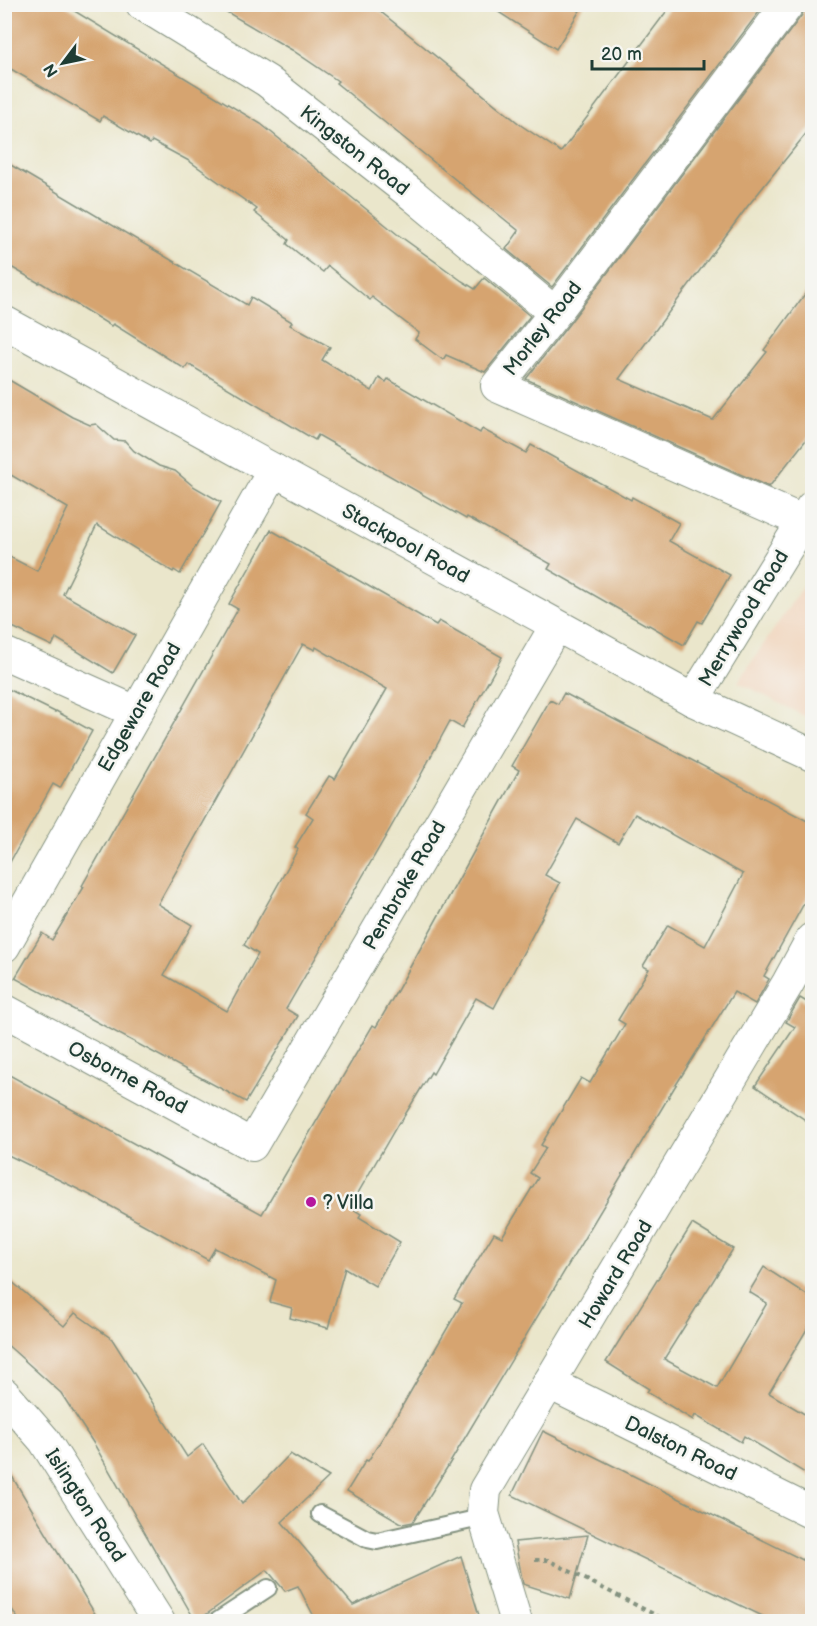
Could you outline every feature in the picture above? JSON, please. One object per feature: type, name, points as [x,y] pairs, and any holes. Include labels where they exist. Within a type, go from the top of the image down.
[{"type":"street","name":"Kingston Road","points":[[142,4],[267,81],[414,196],[555,313]]},
{"type":"street","name":"Morley Road","points":[[788,4],[555,313],[497,386],[807,514]]},
{"type":"street","name":"Stackpool Road","points":[[4,322],[693,700],[813,754]]},
{"type":"street","name":"Edgeware Road","points":[[4,946],[274,470]]},
{"type":"street","name":"Merrywood Road","points":[[693,700],[807,514]]},
{"type":"street","name":"Pembroke Road","points":[[252,1145],[556,626]]},
{"type":"street","points":[[4,653],[136,711]]},
{"type":"street","name":"Howard Road","points":[[516,1622],[485,1517],[485,1490],[813,939]]},
{"type":"street","name":"Osborne Road","points":[[4,1010],[252,1145]]},
{"type":"street","name":"Dalston Road","points":[[549,1383],[813,1513]]},
{"type":"street","name":"Islington Road","points":[[4,1394],[44,1440],[159,1622]]},
{"type":"lane","points":[[320,1514],[367,1539],[377,1540],[485,1517]]},
{"type":"lane","points":[[216,1622],[268,1587]]},
{"type":"path","points":[[497,1558],[548,1560],[669,1622]]},
{"type":"shaded area","points":[[812,573],[812,720],[738,682]]},
{"type":"building","points":[[4,4],[63,4],[261,124],[397,234],[462,281],[475,289],[484,278],[530,316],[485,372],[446,355],[443,360],[415,339],[419,333],[372,297],[370,300],[328,266],[323,272],[308,261],[287,244],[289,240],[254,212],[257,209],[189,161],[152,141],[150,144],[103,116],[100,121],[4,65]]},
{"type":"building","points":[[213,4],[371,4],[522,126],[561,152],[672,4],[765,4],[552,287],[506,249],[519,231],[336,83],[338,81],[292,50]]},
{"type":"building","points":[[486,4],[584,4],[556,49]]},
{"type":"building","points":[[806,4],[813,4],[813,125],[747,207],[619,379],[713,420],[767,352],[764,350],[813,283],[813,431],[769,487],[526,379],[802,15]]},
{"type":"building","points":[[4,161],[247,305],[251,297],[292,322],[290,325],[330,347],[322,360],[372,391],[379,378],[386,382],[388,379],[480,433],[482,429],[526,453],[531,445],[631,500],[632,497],[679,523],[669,541],[730,575],[702,623],[698,621],[684,645],[548,569],[551,564],[467,517],[466,519],[318,435],[315,440],[188,364],[185,369],[113,324],[111,326],[40,282],[4,263]]},
{"type":"building","points":[[4,377],[72,417],[90,425],[96,424],[114,440],[125,441],[134,451],[159,466],[175,471],[193,486],[221,502],[180,574],[174,570],[173,572],[97,525],[63,594],[135,635],[113,673],[56,638],[52,646],[4,623],[4,554],[37,571],[68,508],[4,471]]},
{"type":"building","points":[[271,530],[436,625],[439,621],[502,657],[462,728],[450,721],[286,1009],[298,1016],[246,1102],[15,978],[42,933],[52,940],[84,887],[82,886],[238,609],[229,604]],"holes":[[[303,644],[315,650],[316,647],[387,689],[335,779],[329,776],[306,813],[313,818],[295,847],[298,849],[244,945],[258,954],[227,1011],[164,975],[192,925],[158,904]]]},
{"type":"building","points":[[4,687],[92,731],[60,788],[53,784],[4,873]]},
{"type":"building","points":[[564,693],[813,824],[813,887],[764,976],[769,979],[755,1004],[734,992],[448,1466],[413,1522],[403,1524],[347,1491],[397,1415],[462,1303],[454,1299],[494,1233],[502,1237],[538,1178],[530,1173],[546,1148],[541,1145],[581,1078],[590,1083],[625,1024],[618,1020],[649,969],[643,966],[668,925],[705,946],[743,874],[635,814],[618,843],[577,819],[545,875],[560,883],[494,1008],[476,998],[433,1074],[431,1072],[399,1122],[350,1207],[361,1214],[359,1217],[400,1242],[375,1286],[345,1268],[328,1328],[290,1318],[292,1308],[270,1302],[276,1280],[215,1248],[208,1260],[94,1197],[4,1153],[4,1072],[262,1214],[373,1025],[376,1027],[398,989],[519,770],[512,766],[550,700],[558,704]]},
{"type":"building","points":[[800,998],[810,1004],[813,1000],[813,1125],[755,1086],[795,1027],[786,1022]]},
{"type":"building","points":[[692,1224],[733,1249],[664,1359],[717,1388],[767,1303],[749,1292],[764,1267],[813,1299],[813,1319],[769,1393],[813,1419],[813,1478],[744,1436],[741,1442],[695,1415],[693,1420],[647,1392],[649,1389],[606,1362]]},
{"type":"building","points":[[4,1275],[64,1326],[75,1313],[112,1339],[187,1457],[203,1444],[242,1504],[290,1454],[329,1477],[282,1522],[353,1605],[461,1556],[481,1622],[317,1622],[298,1586],[285,1591],[267,1570],[196,1622],[94,1444],[61,1393],[4,1342]]},
{"type":"building","points":[[543,1431],[813,1565],[813,1622],[775,1622],[512,1495]]},
{"type":"building","points":[[4,1463],[100,1622],[20,1622],[4,1597]]},
{"type":"building","points":[[588,1535],[570,1599],[523,1584],[515,1542]]},
{"type":"place","name":"? Villa","points":[[311,1202]]}]
